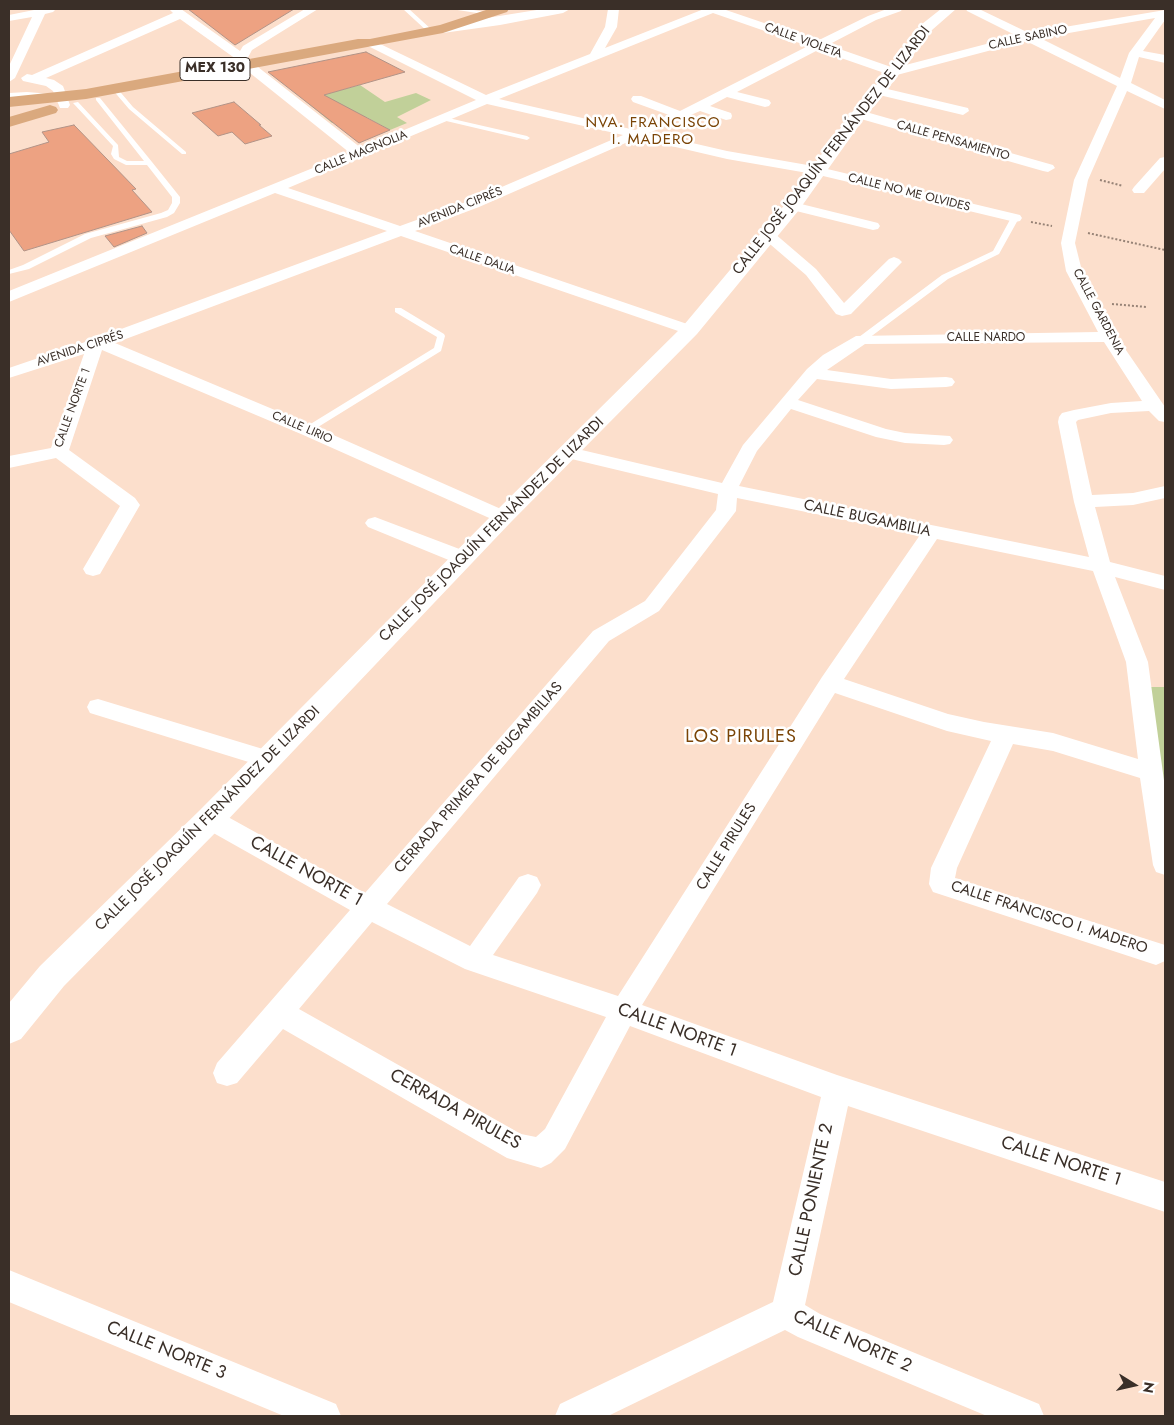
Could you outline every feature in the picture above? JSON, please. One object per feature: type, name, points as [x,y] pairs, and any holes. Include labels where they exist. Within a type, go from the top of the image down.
[{"type":"main road","name":"MEX 130","points":[[9,122],[67,102],[224,75],[358,44],[436,30],[496,11]]},
{"type":"main road","name":"MEX 130","points":[[9,102],[67,102],[98,99],[117,92],[239,62],[261,66]]},
{"type":"street","points":[[9,18],[53,9]]},
{"type":"street","points":[[224,75],[239,62],[244,52],[252,44],[312,9]]},
{"type":"street","points":[[436,30],[500,21],[563,9]]},
{"type":"street","points":[[595,56],[611,27],[613,9]]},
{"type":"street","name":"CALLE MAGNOLIA","points":[[9,298],[486,100],[713,9]]},
{"type":"street","name":"CALLE VIOLETA","points":[[713,9],[817,46],[886,82],[963,111]]},
{"type":"street","name":"AVENIDA CIPRÉS","points":[[9,372],[97,344],[474,204],[728,94],[872,18],[896,9]]},
{"type":"street","name":"CALLE JOSÉ JOAQUÍN FERNÁNDEZ DE LIZARDI","points":[[9,1028],[52,976],[210,819],[463,558],[690,330],[793,206],[858,114],[886,82],[927,26],[949,9]]},
{"type":"street","points":[[971,9],[1165,105]]},
{"type":"street","points":[[34,79],[177,11],[239,62]]},
{"type":"street","points":[[40,12],[9,78],[34,79],[50,83],[67,102]]},
{"type":"street","name":"CALLE SABINO","points":[[886,82],[1028,37],[1165,13]]},
{"type":"street","name":"CALLE GARDENIA","points":[[1161,408],[1109,337],[1074,271],[1068,243],[1080,180],[1124,85],[1135,53],[1165,13]]},
{"type":"street","name":"CALLE NO ME OLVIDES","points":[[370,43],[486,100],[727,155],[819,171],[1015,218]]},
{"type":"street","points":[[1135,53],[1165,59]]},
{"type":"street","points":[[261,66],[358,153]]},
{"type":"street","points":[[728,94],[765,104]]},
{"type":"street","points":[[638,99],[680,115]]},
{"type":"street","points":[[699,107],[726,116]]},
{"type":"street","name":"CALLE PENSAMIENTO","points":[[858,114],[1048,168]]},
{"type":"street","points":[[1139,190],[1165,162]]},
{"type":"street","name":"CALLE DALIA","points":[[274,188],[690,330]]},
{"type":"street","points":[[793,206],[873,226]]},
{"type":"street","points":[[769,236],[811,272],[842,311],[845,311],[894,262]]},
{"type":"street","name":"CALLE NARDO","points":[[862,339],[927,329],[1109,337]]},
{"type":"street","name":"CERRADA PRIMERA DE BUGAMBILIAS","points":[[227,1074],[601,636],[652,606],[726,511],[728,490],[749,450],[813,373],[829,359],[862,339]]},
{"type":"street","name":"CALLE LIRIO","points":[[97,344],[307,430],[503,518]]},
{"type":"street","name":"CALLE NORTE 1","points":[[9,462],[59,452],[97,344]]},
{"type":"street","points":[[813,373],[890,384],[946,382]]},
{"type":"street","points":[[787,402],[882,433],[905,438],[944,440]]},
{"type":"street","points":[[1161,408],[1111,408],[1068,417],[1067,422],[1084,502],[1101,566],[1137,662],[1165,865]]},
{"type":"street","points":[[59,452],[130,505],[93,569]]},
{"type":"street","name":"CALLE BUGAMBILIA","points":[[569,453],[728,490],[1101,566],[1165,583]]},
{"type":"street","points":[[1084,502],[1133,499],[1165,492]]},
{"type":"street","points":[[375,523],[463,558]]},
{"type":"street","name":"CALLE PIRULES","points":[[624,1012],[830,683],[932,532]]},
{"type":"street","points":[[830,683],[947,722],[1053,742],[1151,772]]},
{"type":"street","points":[[98,707],[268,759]]},
{"type":"street","name":"CALLE FRANCISCO I. MADERO","points":[[1006,734],[944,868],[942,884],[960,892],[1156,953]]},
{"type":"street","name":"CALLE NORTE 1","points":[[210,819],[368,907],[474,961],[566,990],[837,1089],[1165,1197]]},
{"type":"street","points":[[474,961],[528,885]]},
{"type":"street","name":"CERRADA PIRULES","points":[[280,1012],[517,1148],[541,1153],[554,1139],[624,1012]]},
{"type":"street","name":"CALLE PONIENTE 2","points":[[787,1312],[837,1089]]},
{"type":"street","name":"CALLE NORTE 3","points":[[9,1286],[324,1416]]},
{"type":"street","name":"CALLE NORTE 2","points":[[572,1416],[787,1312],[809,1326],[1027,1416]]},
{"type":"lane","points":[[406,9],[436,30]]},
{"type":"lane","points":[[454,9],[496,11]]},
{"type":"lane","points":[[117,92],[160,134],[184,153]]},
{"type":"lane","points":[[9,95],[38,94],[67,102],[116,146]]},
{"type":"lane","points":[[9,272],[26,267],[88,236],[164,215],[171,211],[176,203],[176,197],[98,99]]},
{"type":"lane","points":[[444,119],[527,138]]},
{"type":"lane","points":[[116,146],[132,141]]},
{"type":"lane","points":[[116,146],[114,154],[116,158],[126,163],[150,163]]},
{"type":"lane","points":[[862,339],[945,277],[996,252],[1015,218]]},
{"type":"lane","points":[[307,430],[438,349],[441,336],[398,310]]},
{"type":"path","points":[[1015,218],[1165,250]]},
{"type":"path","points":[[1091,302],[1147,307]]},
{"type":"green space","points":[[360,85],[385,102],[416,93],[431,100],[397,117],[407,123],[390,130],[366,117],[347,122],[343,120],[332,123],[304,100]]},
{"type":"green space","points":[[1146,687],[1165,687],[1165,817]]},
{"type":"building","points":[[188,9],[294,9],[235,45]]},
{"type":"building","points":[[366,52],[405,72],[324,95],[390,130],[359,143],[268,72]]},
{"type":"building","points":[[234,102],[272,136],[245,144],[232,132],[218,136],[192,113]]},
{"type":"building","points":[[74,125],[136,189],[132,190],[152,212],[24,251],[9,230],[9,154],[49,142],[42,132]]},
{"type":"building","points":[[142,226],[147,233],[114,247],[105,236]]},
{"type":"district","name":"NVA. FRANCISCO I. MADERO","points":[[653,132]]},
{"type":"district","name":"LOS PIRULES","points":[[741,738]]}]
